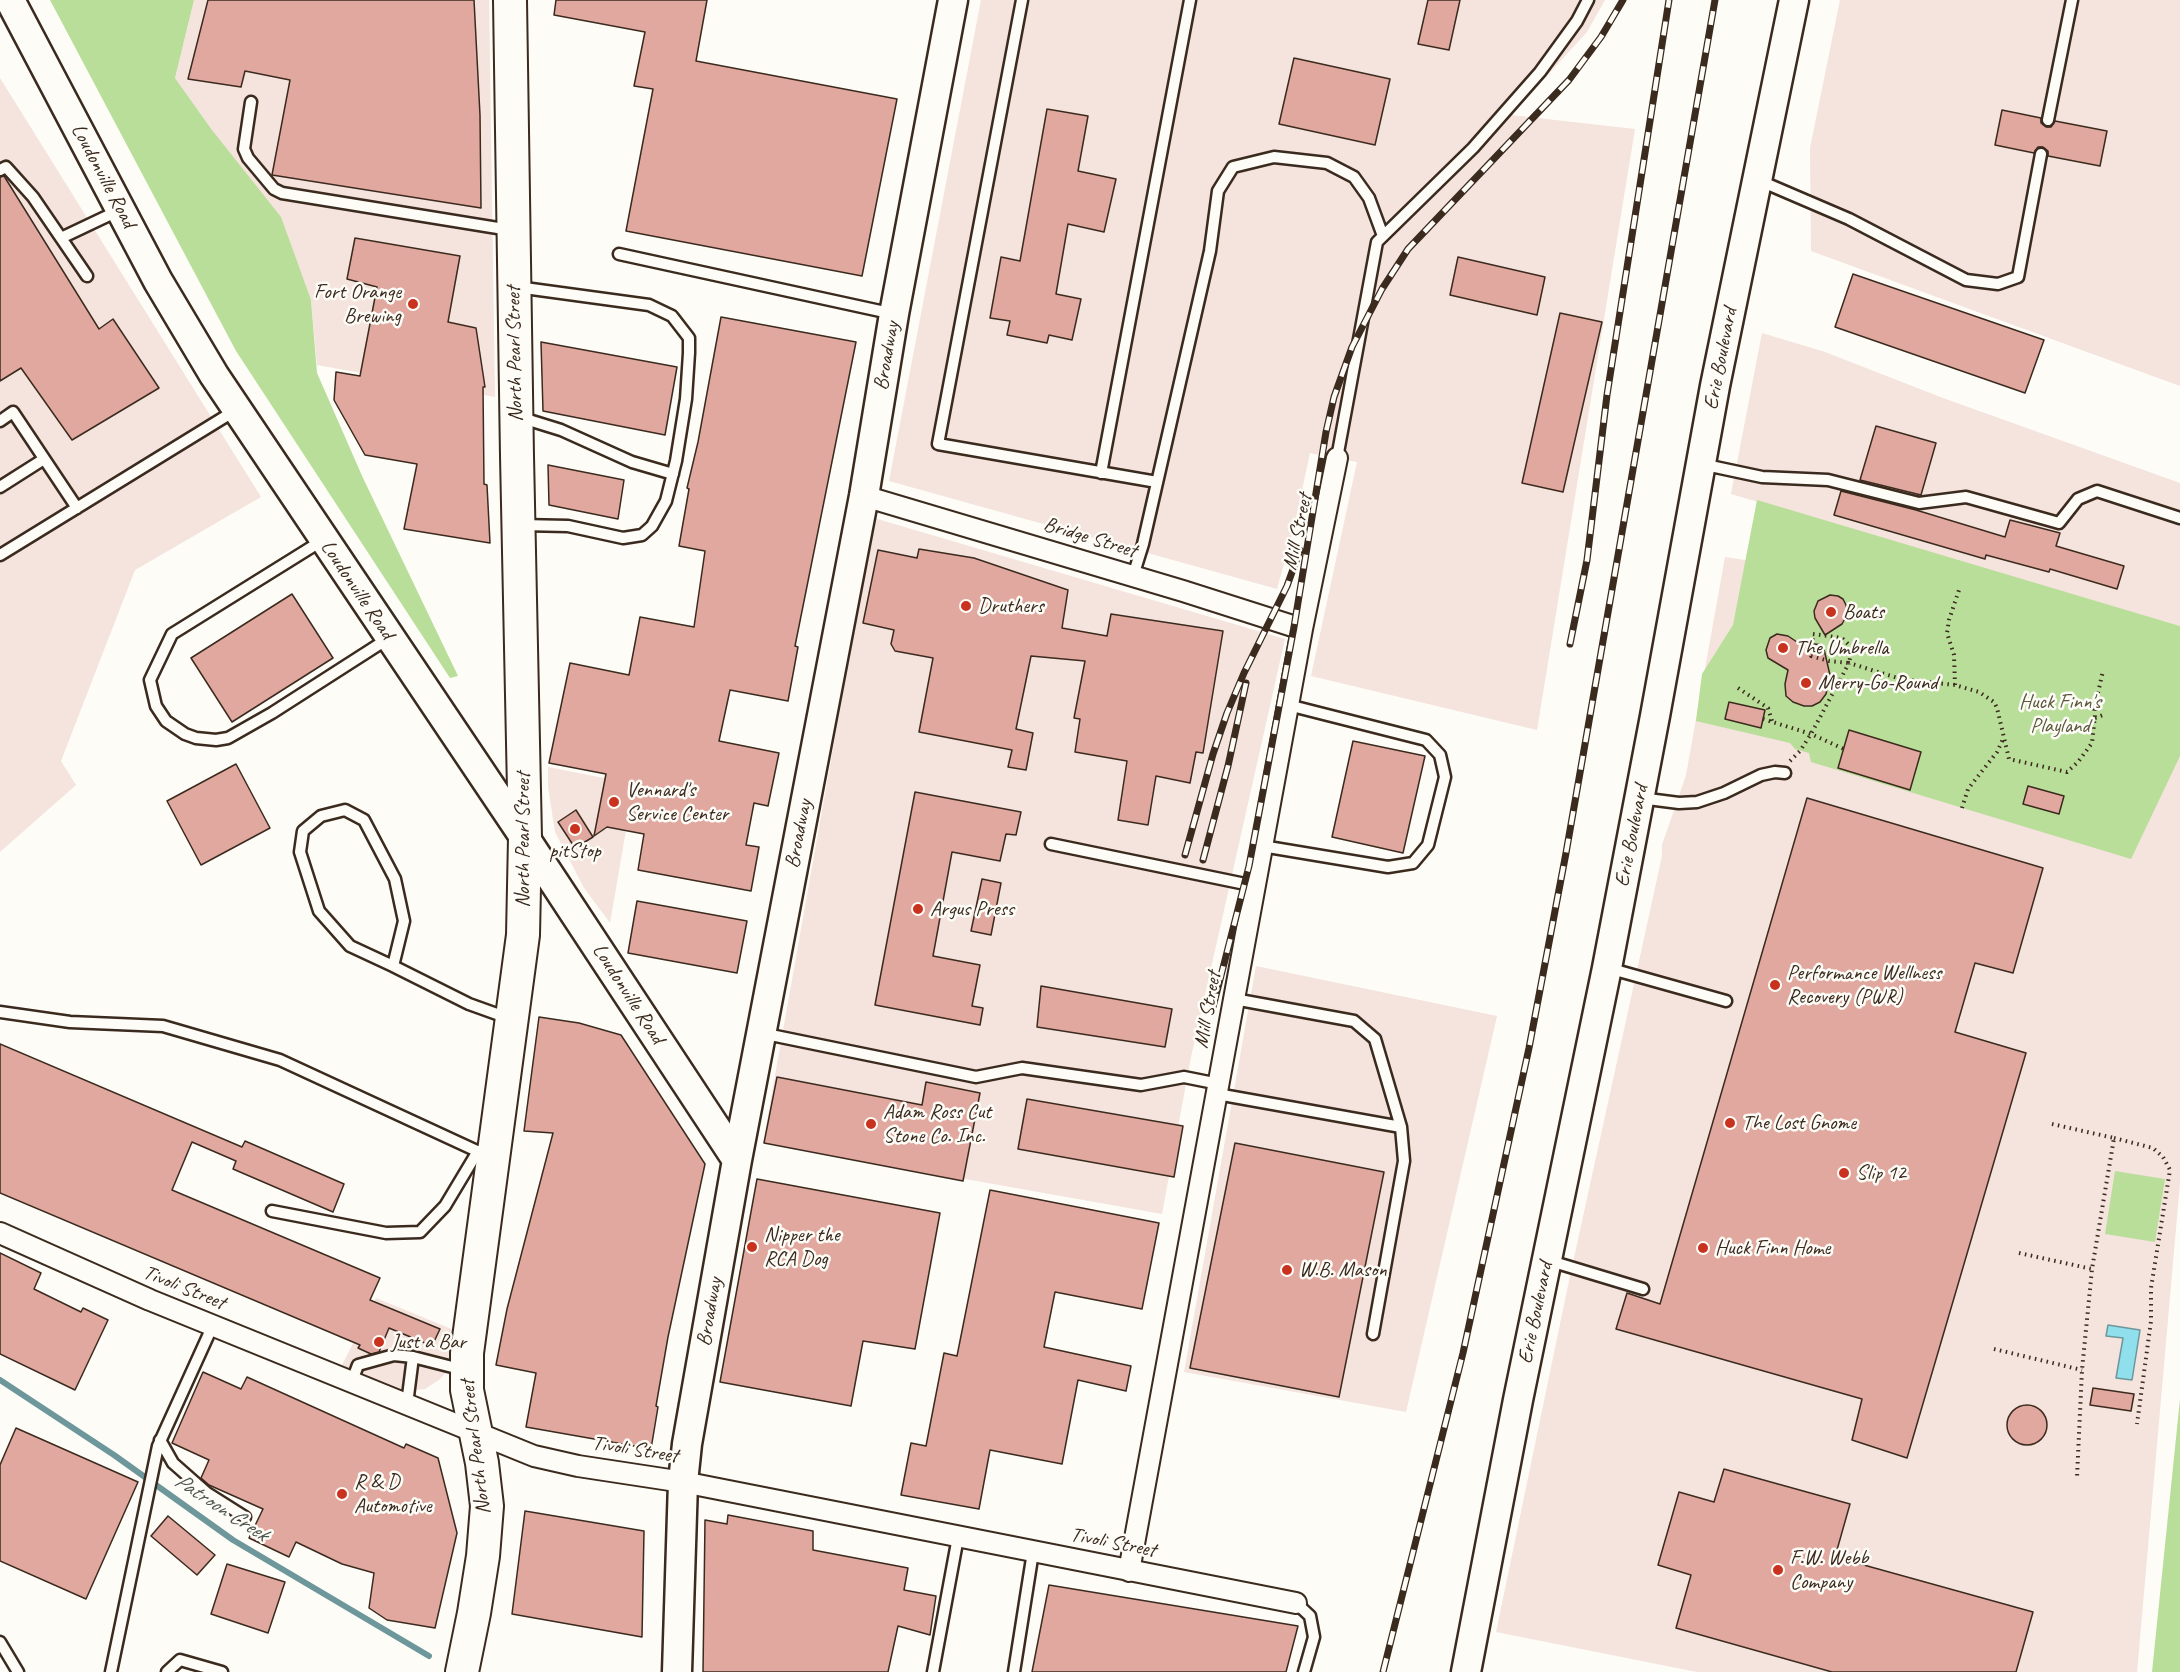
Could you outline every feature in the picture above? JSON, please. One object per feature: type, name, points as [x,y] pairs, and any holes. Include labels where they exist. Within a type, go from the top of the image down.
[{"type":"main road","name":"North Pearl Street","points":[[462,1672],[483,1556],[487,1506],[482,1463],[467,1390],[467,1353],[486,1155],[511,1019],[523,935],[525,838],[510,0]]},
{"type":"street","name":"Loudonville Road","points":[[10,0],[164,291],[236,410],[525,838],[737,1160]]},
{"type":"street","name":"Broadway","points":[[677,1672],[683,1482],[687,1444],[737,1160],[864,495],[894,314],[953,0]]},
{"type":"street","name":"Erie Boulevard","points":[[1466,1672],[1607,968],[1715,386],[1794,0]]},
{"type":"street","name":"Mill Street","points":[[1129,1571],[1302,629],[1337,458]]},
{"type":"street","name":"Bridge Street","points":[[864,495],[1302,629]]},
{"type":"street","name":"Tivoli Street","points":[[0,1233],[150,1300],[534,1456],[578,1466],[683,1482],[1296,1603]]},
{"type":"lane","points":[[1022,0],[938,444],[1157,483]]},
{"type":"lane","points":[[1101,473],[1190,0]]},
{"type":"lane","points":[[1337,458],[1377,242],[1473,148],[1540,72],[1577,21],[1588,0]]},
{"type":"lane","points":[[2048,120],[2072,0]]},
{"type":"lane","points":[[251,102],[244,150],[274,189],[282,193],[513,231]]},
{"type":"lane","points":[[1758,180],[1849,219],[1966,280],[1998,284],[2018,277],[2041,154]]},
{"type":"lane","points":[[1133,576],[1157,483],[1210,251],[1218,191],[1233,167],[1274,157],[1326,163],[1354,177],[1369,198],[1383,236]]},
{"type":"lane","points":[[0,170],[6,167],[33,197],[87,276]]},
{"type":"lane","points":[[61,238],[120,210]]},
{"type":"lane","points":[[619,254],[894,314]]},
{"type":"lane","points":[[514,286],[649,305],[672,316],[689,338],[686,399],[673,474],[666,501],[652,526],[642,535],[623,538],[568,526],[518,525]]},
{"type":"lane","points":[[0,555],[236,410]]},
{"type":"lane","points":[[0,420],[14,412],[77,508]]},
{"type":"lane","points":[[516,416],[561,430],[632,462],[673,474]]},
{"type":"lane","points":[[0,487],[44,459]]},
{"type":"lane","points":[[1701,464],[1762,477],[1828,480],[1919,503],[1966,497],[2059,523],[2078,499],[2097,491],[2180,518]]},
{"type":"lane","points":[[323,540],[172,634],[150,680],[156,706],[166,721],[185,734],[196,738],[216,740],[228,738],[272,713],[390,637]]},
{"type":"lane","points":[[1263,846],[1388,867],[1413,863],[1428,845],[1445,777],[1440,755],[1426,740],[1288,705]]},
{"type":"lane","points":[[1639,798],[1697,802],[1724,793],[1761,776],[1775,772],[1785,773]]},
{"type":"lane","points":[[393,966],[404,921],[395,879],[364,820],[345,810],[321,816],[303,831],[300,852],[319,911],[350,945],[469,1004],[511,1019]]},
{"type":"lane","points":[[1051,844],[1255,886]]},
{"type":"lane","points":[[1607,968],[1726,1001]]},
{"type":"lane","points":[[1234,999],[1354,1021],[1375,1039],[1401,1127],[1404,1161],[1373,1334]]},
{"type":"lane","points":[[0,1012],[70,1022],[163,1026],[280,1060],[486,1155],[445,1206],[420,1232],[386,1233],[272,1211]]},
{"type":"lane","points":[[761,1033],[976,1077],[1022,1068],[1141,1085],[1184,1077],[1218,1089],[1401,1127]]},
{"type":"lane","points":[[1547,1260],[1643,1289]]},
{"type":"lane","points":[[111,1672],[159,1443],[213,1325]]},
{"type":"lane","points":[[352,1381],[358,1365],[394,1355],[413,1357],[467,1371]]},
{"type":"lane","points":[[407,1404],[413,1357]]},
{"type":"lane","points":[[159,1443],[173,1463],[207,1493],[245,1517]]},
{"type":"lane","points":[[933,1672],[958,1536]]},
{"type":"lane","points":[[1014,1672],[1033,1552]]},
{"type":"lane","points":[[1296,1603],[1310,1616],[1314,1637],[1304,1672]]},
{"type":"lane","points":[[0,1642],[18,1672]]},
{"type":"lane","points":[[167,1672],[180,1660],[222,1672]]},
{"type":"path","points":[[1954,685],[1954,655],[1947,633],[1959,590]]},
{"type":"path","points":[[1800,751],[1849,663],[1852,648],[1842,638],[1813,634],[1811,656],[1849,663],[1901,679],[1954,685],[1979,692],[1994,702],[2009,759],[2067,772],[2078,762],[2092,743],[2103,671]]},
{"type":"path","points":[[1876,684],[1879,672]]},
{"type":"path","points":[[1738,688],[1768,708],[1772,722]]},
{"type":"path","points":[[2089,704],[2096,711]]},
{"type":"path","points":[[2095,718],[2106,714]]},
{"type":"path","points":[[1763,719],[1811,734],[1844,749]]},
{"type":"path","points":[[1962,808],[1968,789],[1997,752],[2004,736]]},
{"type":"path","points":[[2052,1124],[2153,1148],[2163,1157],[2170,1170],[2151,1288],[2151,1320],[2137,1424]]},
{"type":"path","points":[[2077,1478],[2082,1370],[2092,1269],[2114,1138]]},
{"type":"path","points":[[2019,1253],[2092,1269]]},
{"type":"path","points":[[1994,1349],[2082,1370]]},
{"type":"shaded area","points":[[194,0],[489,0],[495,397],[317,365],[311,300],[212,130],[175,78]]},
{"type":"shaded area","points":[[981,0],[1605,0],[1587,32],[1511,115],[1635,129],[1537,730],[1311,676],[1357,462],[1310,453],[1294,527],[1277,589],[889,481]]},
{"type":"shaded area","points":[[1840,0],[2180,0],[2180,386],[1811,251],[1810,148]]},
{"type":"shaded area","points":[[0,78],[261,497],[135,570],[61,761],[76,785],[0,852]]},
{"type":"shaded area","points":[[1762,333],[1825,352],[1943,398],[2180,483],[2180,626],[1731,494]]},
{"type":"shaded area","points":[[874,518],[1285,639],[1191,1057],[1162,1214],[763,1143]]},
{"type":"shaded area","points":[[1725,557],[1745,560],[2180,684],[2180,1183],[2137,1672],[1697,1672],[1496,1632],[1570,1276],[1662,856],[1662,845],[1686,775]]},
{"type":"shaded area","points":[[548,767],[634,784],[610,923],[584,888],[555,832],[548,787]]},
{"type":"shaded area","name":"W.B. Mason","points":[[1256,966],[1497,1016],[1406,1412],[1184,1372]]},
{"type":"shaded area","points":[[376,1298],[454,1330],[448,1370],[439,1380],[425,1389],[393,1392],[342,1365]]},
{"type":"green space","points":[[50,0],[194,0],[175,78],[212,130],[281,217],[311,300],[317,373],[363,478],[458,676],[450,678],[236,351]]},
{"type":"green space","name":"Huck Finn's Playland","points":[[1757,500],[2180,626],[2180,756],[2131,859],[1811,762],[1809,753],[1795,749],[1790,743],[1696,721],[1702,674],[1733,625]]},
{"type":"green space","points":[[2115,1171],[2165,1179],[2155,1242],[2105,1234]]},
{"type":"green space","points":[[2180,1399],[2180,1672],[2152,1672]]},
{"type":"water","points":[[2108,1325],[2140,1330],[2132,1380],[2116,1378],[2123,1338],[2106,1336]]},
{"type":"building","points":[[208,0],[474,0],[480,115],[481,208],[272,175],[290,80],[245,71],[241,87],[188,79]]},
{"type":"building","points":[[556,0],[707,0],[696,61],[897,99],[862,276],[626,231],[653,89],[634,86],[645,32],[554,15]]},
{"type":"building","points":[[1428,0],[1460,0],[1449,50],[1418,44]]},
{"type":"building","points":[[1294,58],[1390,79],[1375,145],[1279,124]]},
{"type":"building","points":[[1047,109],[1088,116],[1078,171],[1116,179],[1104,232],[1068,224],[1056,294],[1081,299],[1072,340],[1049,335],[1047,343],[1007,335],[1010,321],[990,318],[1001,257],[1020,261]]},
{"type":"building","points":[[2002,110],[2041,118],[2041,123],[2046,127],[2051,127],[2055,121],[2107,131],[2100,166],[2048,156],[2048,151],[2043,147],[2038,147],[2034,153],[1995,145]]},
{"type":"building","points":[[4,176],[99,329],[113,319],[159,388],[72,440],[21,368],[0,381],[0,177]]},
{"type":"building","points":[[355,238],[460,256],[448,322],[476,328],[485,387],[483,387],[484,484],[487,485],[490,543],[404,529],[417,464],[365,455],[334,400],[336,372],[360,376],[377,287],[347,279]]},
{"type":"building","points":[[1458,257],[1545,277],[1537,315],[1450,295]]},
{"type":"building","points":[[1853,274],[2044,340],[2025,393],[1835,327]]},
{"type":"building","points":[[1560,313],[1602,322],[1563,492],[1522,483]]},
{"type":"building","points":[[721,317],[856,342],[795,646],[798,647],[788,701],[730,690],[719,741],[779,753],[768,806],[754,803],[746,845],[759,847],[751,891],[638,870],[644,834],[607,827],[594,836],[606,774],[549,763],[570,663],[629,675],[640,617],[694,627],[705,551],[679,546],[689,489],[687,488],[698,442]]},
{"type":"building","points":[[541,342],[677,367],[665,435],[543,411]]},
{"type":"building","points":[[1876,426],[1936,443],[1921,495],[1860,480]]},
{"type":"building","points":[[548,465],[624,480],[618,519],[549,505]]},
{"type":"building","points":[[1841,491],[1916,510],[2005,537],[2010,520],[2060,533],[2056,546],[2124,566],[2117,589],[2050,569],[2049,572],[1986,555],[1985,559],[1834,515]]},
{"type":"building","points":[[919,549],[974,558],[1068,590],[1062,628],[1107,636],[1111,614],[1223,631],[1203,753],[1196,752],[1190,783],[1156,776],[1148,825],[1118,820],[1127,761],[1075,752],[1080,719],[1074,718],[1085,661],[1031,656],[1016,729],[1033,733],[1026,770],[1008,767],[1012,750],[919,732],[933,658],[895,651],[891,644],[894,630],[863,623],[878,550],[917,558]]},
{"type":"building","points":[[292,594],[333,658],[232,722],[191,658]]},
{"type":"building","name":"Boats","points":[[1830,595],[1843,599],[1848,613],[1842,624],[1825,635],[1815,618],[1814,611],[1818,601]]},
{"type":"building","points":[[1777,634],[1788,636],[1797,642],[1823,645],[1830,675],[1826,694],[1820,702],[1812,706],[1804,706],[1793,702],[1786,696],[1785,684],[1788,670],[1768,658],[1766,650],[1770,638]]},
{"type":"building","points":[[1729,702],[1765,710],[1761,728],[1725,719]]},
{"type":"building","points":[[1849,730],[1921,752],[1910,790],[1838,768]]},
{"type":"building","points":[[1353,741],[1425,756],[1403,853],[1332,837]]},
{"type":"building","points":[[236,764],[270,828],[201,865],[167,801]]},
{"type":"building","points":[[2028,786],[2064,796],[2059,814],[2023,804]]},
{"type":"building","name":"Argus Press","points":[[915,792],[1021,812],[1016,835],[1006,834],[1000,861],[952,852],[933,956],[980,965],[972,1006],[983,1008],[980,1025],[875,1005]]},
{"type":"building","name":"Slip 12","points":[[1807,798],[2043,868],[2013,973],[1975,963],[1955,1032],[2026,1053],[1907,1458],[1852,1440],[1862,1399],[1616,1329],[1627,1293],[1660,1304]]},
{"type":"building","name":"pitStop","points":[[576,810],[593,837],[575,848],[558,822]]},
{"type":"building","points":[[982,879],[1001,883],[991,935],[971,931]]},
{"type":"building","points":[[637,901],[747,921],[737,973],[628,953]]},
{"type":"building","points":[[1041,986],[1172,1009],[1165,1047],[1037,1027]]},
{"type":"building","points":[[539,1017],[579,1023],[621,1035],[705,1164],[668,1337],[651,1449],[526,1427],[536,1373],[496,1365],[507,1309],[553,1133],[524,1131]]},
{"type":"building","points":[[0,1044],[242,1147],[245,1141],[344,1184],[333,1212],[233,1169],[236,1161],[192,1142],[172,1190],[380,1278],[370,1300],[440,1329],[432,1346],[389,1328],[379,1352],[371,1354],[358,1348],[360,1345],[0,1193]]},
{"type":"building","name":"Adam Ross Cut Stone Co. Inc.","points":[[777,1077],[922,1105],[926,1082],[980,1093],[963,1181],[764,1143]]},
{"type":"building","points":[[1027,1099],[1183,1126],[1174,1177],[1018,1149]]},
{"type":"building","name":"W.B. Mason","points":[[1235,1143],[1384,1172],[1339,1397],[1190,1368]]},
{"type":"building","points":[[757,1179],[940,1213],[915,1349],[863,1341],[851,1406],[720,1382]]},
{"type":"building","points":[[990,1190],[1159,1223],[1142,1309],[1055,1292],[1044,1347],[1131,1366],[1126,1391],[1078,1380],[1062,1464],[990,1450],[979,1509],[901,1495],[911,1443],[926,1446],[944,1353],[957,1356]]},
{"type":"building","points":[[0,1253],[41,1273],[34,1289],[81,1312],[83,1308],[108,1320],[75,1390],[0,1354]]},
{"type":"building","points":[[203,1372],[241,1389],[247,1377],[404,1448],[406,1444],[438,1458],[457,1533],[435,1628],[387,1620],[369,1608],[374,1573],[342,1564],[296,1542],[289,1557],[249,1538],[263,1509],[209,1485],[201,1478],[209,1460],[172,1443]]},
{"type":"building","points":[[2093,1388],[2134,1394],[2131,1411],[2090,1405]]},
{"type":"building","points":[[2027,1405],[2035,1406],[2041,1411],[2046,1417],[2046,1433],[2041,1439],[2035,1444],[2027,1445],[2019,1444],[2013,1439],[2008,1433],[2007,1425],[2008,1417],[2013,1411],[2019,1406]]},
{"type":"building","points":[[16,1428],[138,1482],[86,1599],[0,1561],[0,1465]]},
{"type":"building","name":"F.W. Webb Company","points":[[1724,1469],[1850,1504],[1835,1557],[2033,1612],[2016,1672],[1832,1672],[1676,1628],[1691,1575],[1658,1565],[1679,1492],[1714,1502]]},
{"type":"building","points":[[525,1511],[644,1531],[642,1637],[512,1614]]},
{"type":"building","points":[[728,1515],[813,1531],[813,1550],[908,1568],[904,1590],[936,1596],[930,1635],[898,1626],[888,1672],[703,1672],[705,1520],[727,1524]]},
{"type":"building","points":[[168,1516],[215,1555],[197,1575],[151,1536]]},
{"type":"building","points":[[227,1564],[285,1582],[268,1633],[211,1614]]},
{"type":"building","points":[[1049,1585],[1298,1626],[1286,1672],[1032,1672]]},
{"type":"waterway","name":"Patroon Creek","points":[[0,1380],[114,1455],[233,1540],[429,1656]]},
{"type":"railway","points":[[1213,1007],[1249,866],[1294,627],[1326,432],[1334,397],[1352,347],[1382,289],[1408,249],[1569,80],[1601,37],[1623,0]]},
{"type":"railway","points":[[1570,644],[1587,560],[1607,395],[1669,0]]},
{"type":"railway","points":[[1383,1672],[1463,1353],[1529,1048],[1566,853],[1715,0]]},
{"type":"railway","points":[[1185,855],[1227,713],[1287,586],[1300,550]]},
{"type":"railway","points":[[1203,860],[1228,766],[1246,683]]},
{"type":"place","name":"Fort Orange Brewing","points":[[413,304]]},
{"type":"place","name":"Druthers","points":[[966,606]]},
{"type":"place","name":"Boats","points":[[1831,612]]},
{"type":"place","name":"The Umbrella","points":[[1783,648]]},
{"type":"place","name":"Merry-Go-Round","points":[[1806,683]]},
{"type":"place","name":"Vennard's Service Center","points":[[614,802]]},
{"type":"place","name":"pitStop","points":[[575,829]]},
{"type":"place","name":"Argus Press","points":[[918,909]]},
{"type":"place","name":"Performance Wellness Recovery (PWR)","points":[[1775,985]]},
{"type":"place","name":"The Lost Gnome","points":[[1730,1123]]},
{"type":"place","name":"Adam Ross Cut Stone Co. Inc.","points":[[871,1124]]},
{"type":"place","name":"Slip 12","points":[[1844,1173]]},
{"type":"place","name":"Nipper the RCA Dog","points":[[752,1247]]},
{"type":"place","name":"Huck Finn Home","points":[[1703,1248]]},
{"type":"place","name":"W.B. Mason","points":[[1287,1270]]},
{"type":"place","name":"Just a Bar","points":[[379,1342]]},
{"type":"place","name":"R & D Automotive","points":[[342,1494]]},
{"type":"place","name":"F.W. Webb Company","points":[[1778,1570]]}]
